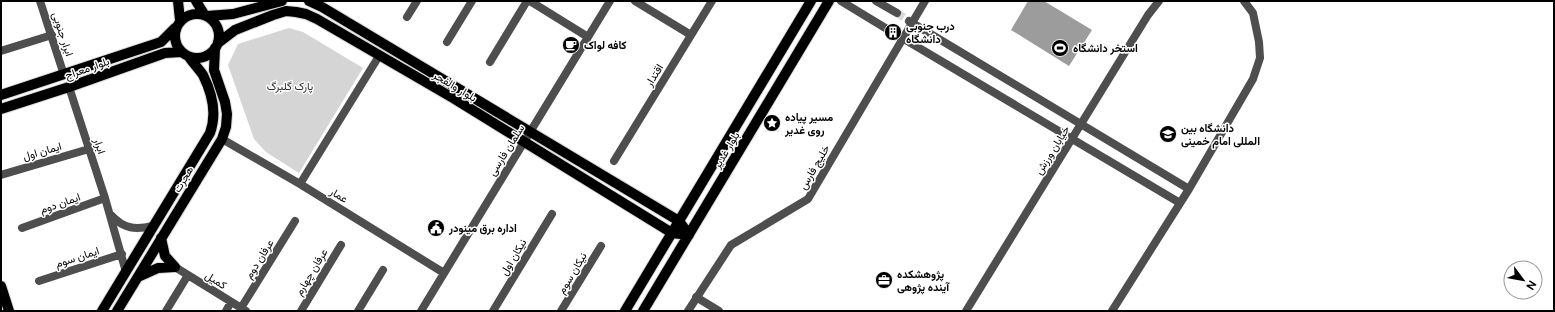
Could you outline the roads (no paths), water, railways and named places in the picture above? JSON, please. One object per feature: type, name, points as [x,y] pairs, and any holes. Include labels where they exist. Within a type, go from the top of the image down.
[{"type":"main road","points":[[178,1],[178,24],[174,37],[176,45],[185,55],[196,58],[210,54],[217,46],[219,33],[215,23],[206,15],[196,1]]},
{"type":"main road","points":[[178,24],[187,15],[191,14],[233,14],[282,1]]},
{"type":"main road","name":"بلوار والفجر","points":[[308,1],[322,7],[679,221]]},
{"type":"main road","points":[[804,12],[808,1]]},
{"type":"main road","name":"بلوار غدیر","points":[[625,311],[811,1]]},
{"type":"main road","name":"بلوار غدیر","points":[[643,311],[830,1]]},
{"type":"main road","name":"بلوار والفجر","points":[[217,46],[234,30],[273,14],[286,11],[306,14],[453,98],[672,233]]},
{"type":"main road","name":"بلوار معراج","points":[[1,95],[161,42],[178,24]]},
{"type":"main road","name":"هجرت","points":[[117,311],[222,139],[226,127],[227,114],[225,102],[214,70],[217,46]]},
{"type":"main road","name":"بلوار معراج","points":[[1,109],[165,53],[185,55]]},
{"type":"main road","name":"هجرت","points":[[102,311],[210,133],[213,124],[213,105],[202,74],[185,55]]},
{"type":"main road","points":[[210,133],[222,139]]},
{"type":"main road","points":[[679,221],[689,235]]},
{"type":"main road","points":[[672,233],[689,235]]},
{"type":"main road","points":[[161,238],[166,256],[175,268]]},
{"type":"main road","points":[[138,277],[158,268],[175,268]]},
{"type":"main road","points":[[1,286],[9,311]]},
{"type":"street","name":"ابرار جنوبی","points":[[40,1],[64,75]]},
{"type":"street","points":[[406,17],[416,1]]},
{"type":"street","points":[[447,42],[472,1]]},
{"type":"street","points":[[490,62],[527,1]]},
{"type":"street","points":[[530,1],[588,37]]},
{"type":"street","name":"سلمان فارسی","points":[[421,311],[610,1]]},
{"type":"street","points":[[635,1],[691,35]]},
{"type":"street","name":"اقتدار","points":[[614,161],[712,1]]},
{"type":"street","points":[[841,1],[887,29]]},
{"type":"street","points":[[876,1],[897,13]]},
{"type":"street","name":"خلیج فارس","points":[[688,311],[731,245],[808,199],[901,37],[926,1]]},
{"type":"street","name":"خیابان ورزش","points":[[966,311],[1148,15],[1159,1]]},
{"type":"street","points":[[1112,311],[1189,189],[1253,79],[1260,58],[1256,24],[1253,13],[1244,1]]},
{"type":"street","points":[[911,22],[1189,189]]},
{"type":"street","points":[[1,52],[52,35]]},
{"type":"street","points":[[901,37],[1180,203]]},
{"type":"street","points":[[300,184],[379,56]]},
{"type":"street","name":"ابرار","points":[[69,87],[105,198],[126,272]]},
{"type":"street","name":"عمار","points":[[222,139],[300,184],[444,273]]},
{"type":"street","name":"ایمان اول","points":[[1,175],[89,149]]},
{"type":"street","name":"ایمان دوم","points":[[22,228],[105,198]]},
{"type":"street","points":[[109,213],[118,222],[129,227],[141,229],[153,226]]},
{"type":"street","name":"نیکان اول","points":[[493,311],[552,214]]},
{"type":"street","name":"عرفان دوم","points":[[244,310],[295,220]]},
{"type":"street","name":"عرفان چهارم","points":[[301,311],[341,246]]},
{"type":"street","name":"نیکان سوم","points":[[561,311],[601,246]]},
{"type":"street","name":"ایمان سوم","points":[[39,281],[122,254]]},
{"type":"street","name":"کمیل","points":[[175,268],[244,310]]},
{"type":"street","points":[[358,311],[383,270]]},
{"type":"street","points":[[166,311],[188,275]]},
{"type":"street","points":[[696,297],[719,311]]},
{"type":"street","points":[[226,311],[231,302]]},
{"type":"tunnel","points":[[897,13],[909,21]]},
{"type":"tunnel","points":[[887,29],[899,36]]},
{"type":"place","name":"درب جنوبی دانشگاه","points":[[893,32]]},
{"type":"place","name":"کافه لواک","points":[[571,45]]},
{"type":"place","name":"استخر دانشگاه","points":[[1060,48]]},
{"type":"place","name":"مسیر پیاده روی غدیر","points":[[772,123]]},
{"type":"place","name":"دانشگاه بین المللی امام خمینی","points":[[1168,134]]},
{"type":"place","name":"اداره برق مینودر","points":[[436,228]]},
{"type":"place","name":"پژوهشکده آینده پژوهی","points":[[884,280]]},
{"type":"park label","name":"پارک گلبرگ","points":[[290,86]]}]
